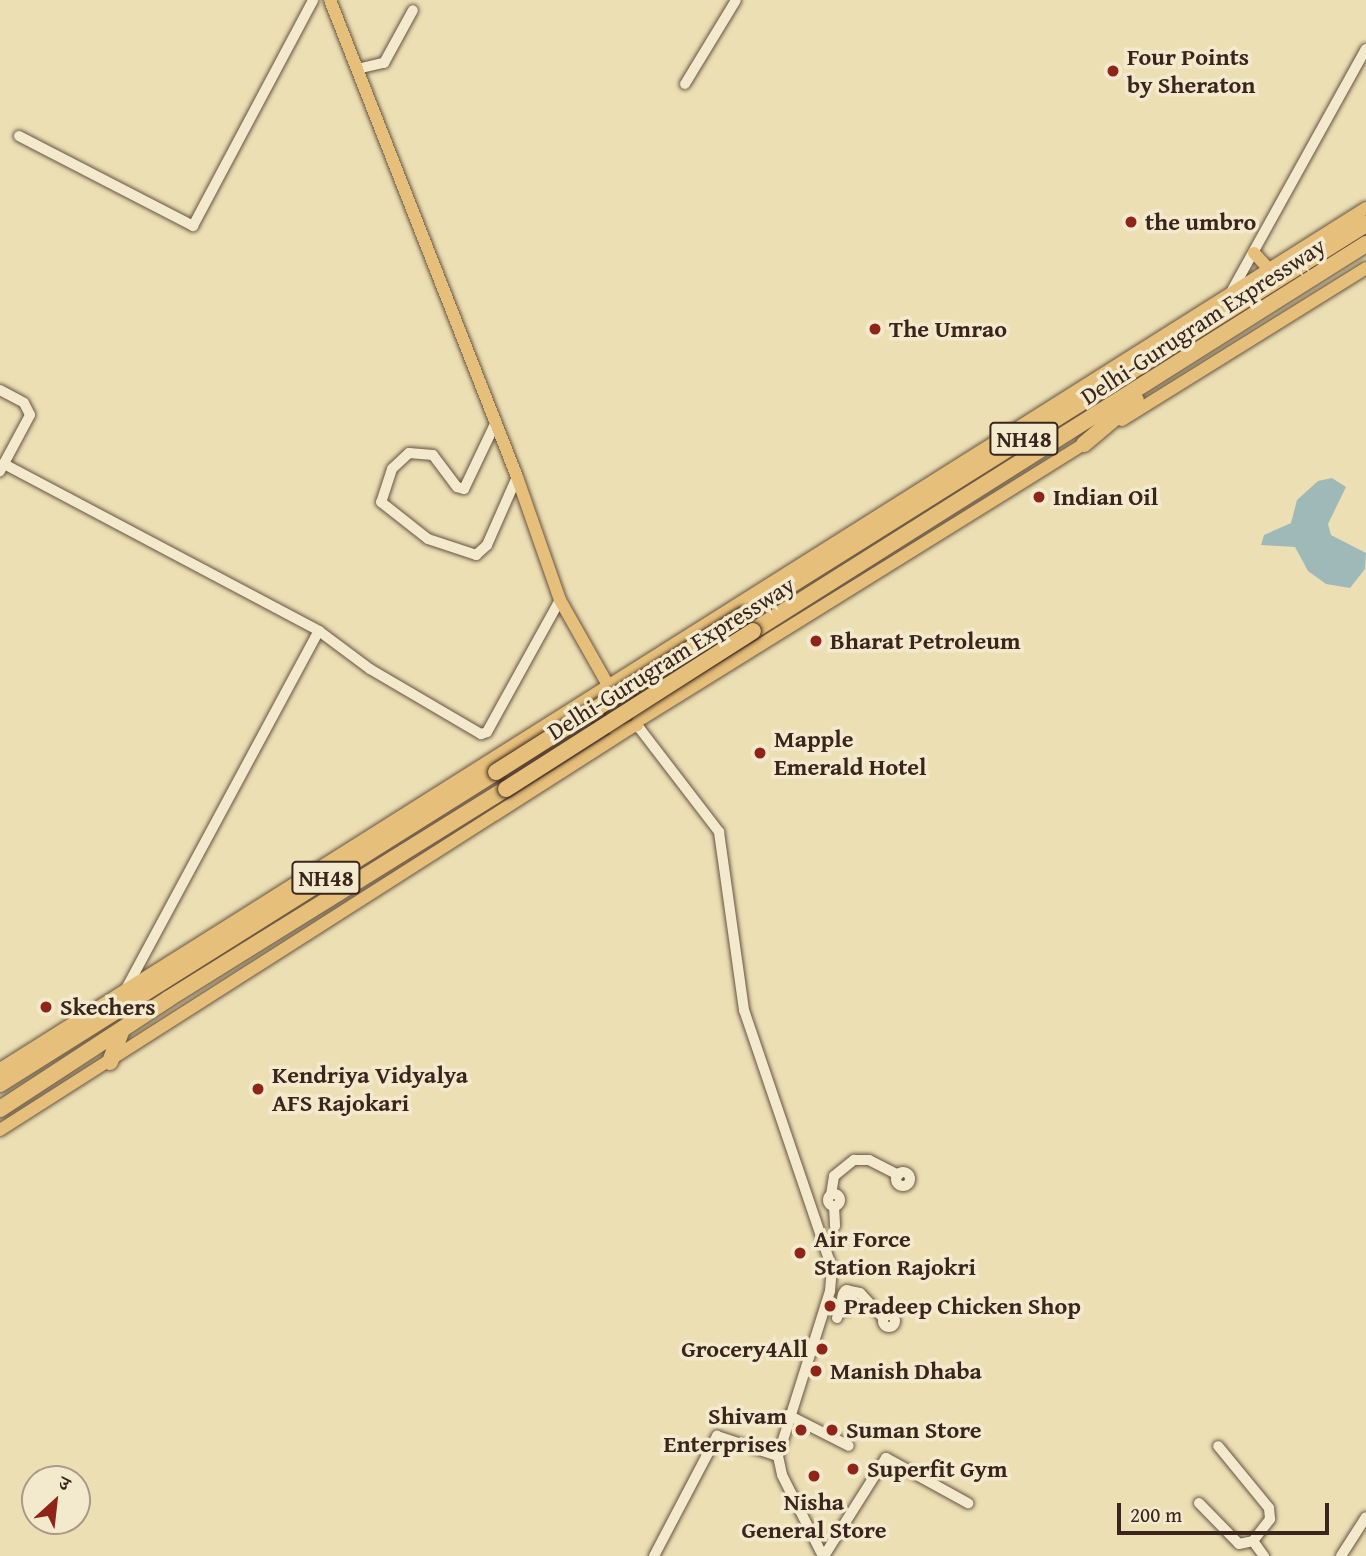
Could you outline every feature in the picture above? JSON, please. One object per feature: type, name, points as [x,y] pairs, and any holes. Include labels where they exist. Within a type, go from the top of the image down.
[{"type":"highway","name":"Delhi-Gurugram Expressway","points":[[0,1084],[1304,260],[1366,224]]},
{"type":"highway","name":"Delhi-Gurugram Expressway","points":[[0,1109],[753,631],[1160,377],[1366,244]]},
{"type":"highway","points":[[1267,272],[1304,260]]},
{"type":"highway","points":[[1084,444],[1160,377]]},
{"type":"highway","points":[[110,1062],[121,1032]]},
{"type":"main road","points":[[330,0],[517,477],[560,600],[607,684]]},
{"type":"main road","points":[[0,1069],[1366,208]]},
{"type":"main road","points":[[1254,253],[1267,272]]},
{"type":"main road","points":[[0,1130],[719,671],[1366,268]]},
{"type":"main road","points":[[697,631],[688,646],[691,660],[705,671],[719,671]]},
{"type":"main road","points":[[607,684],[626,680],[642,691],[636,724]]},
{"type":"main road","points":[[607,684],[595,709],[599,719],[615,730],[636,724]]},
{"type":"main road","points":[[533,735],[542,734],[551,744],[562,772]]},
{"type":"street","points":[[19,136],[193,226],[313,0]]},
{"type":"street","points":[[685,83],[736,0]]},
{"type":"street","points":[[357,69],[384,62],[413,10]]},
{"type":"street","points":[[1228,297],[1366,49]]},
{"type":"street","points":[[0,390],[24,403],[30,415],[2,468],[319,631],[370,669],[485,733],[560,600]]},
{"type":"street","points":[[495,424],[464,489],[457,487],[432,454],[409,453],[392,469],[381,502],[428,539],[477,555],[485,549],[517,477]]},
{"type":"street","points":[[127,987],[319,631]]},
{"type":"street","points":[[636,724],[719,832],[744,1010],[813,1209],[832,1279],[846,1293],[860,1293],[883,1318]]},
{"type":"street","points":[[835,1226],[831,1201],[834,1176],[854,1160],[869,1160],[898,1175]]},
{"type":"street","points":[[813,1209],[831,1201]]},
{"type":"street","points":[[823,1556],[782,1475],[778,1456],[788,1415],[832,1279]]},
{"type":"street","points":[[837,1318],[846,1293]]},
{"type":"street","points":[[788,1415],[849,1446]]},
{"type":"street","points":[[654,1556],[717,1436],[778,1456]]},
{"type":"street","points":[[1218,1446],[1270,1511],[1268,1523],[1252,1541]]},
{"type":"street","points":[[823,1556],[886,1458],[968,1503]]},
{"type":"street","points":[[1199,1503],[1231,1540],[1252,1541],[1264,1556]]},
{"type":"street","points":[[1341,1556],[1366,1517]]},
{"type":"water","points":[[1332,478],[1346,487],[1328,524],[1331,535],[1366,553],[1365,569],[1350,588],[1326,584],[1308,571],[1295,547],[1261,545],[1264,535],[1291,523],[1297,500],[1318,481]]},
{"type":"place","name":"Four Points by Sheraton","points":[[1113,71]]},
{"type":"place","name":"the umbro","points":[[1131,222]]},
{"type":"place","name":"The Umrao","points":[[875,329]]},
{"type":"place","name":"Indian Oil","points":[[1039,497]]},
{"type":"place","name":"Bharat Petroleum","points":[[816,641]]},
{"type":"place","name":"Mapple Emerald Hotel","points":[[760,753]]},
{"type":"place","name":"Skechers","points":[[46,1007]]},
{"type":"place","name":"Kendriya Vidyalya AFS Rajokari","points":[[258,1089]]},
{"type":"place","name":"Air Force Station Rajokri","points":[[800,1253]]},
{"type":"place","name":"Pradeep Chicken Shop","points":[[830,1306]]},
{"type":"place","name":"Grocery4All","points":[[822,1349]]},
{"type":"place","name":"Manish Dhaba","points":[[816,1371]]},
{"type":"place","name":"Shivam Enterprises","points":[[801,1430]]},
{"type":"place","name":"Suman Store","points":[[832,1430]]},
{"type":"place","name":"Superfit Gym","points":[[853,1469]]},
{"type":"place","name":"Nisha General Store","points":[[814,1476]]}]
